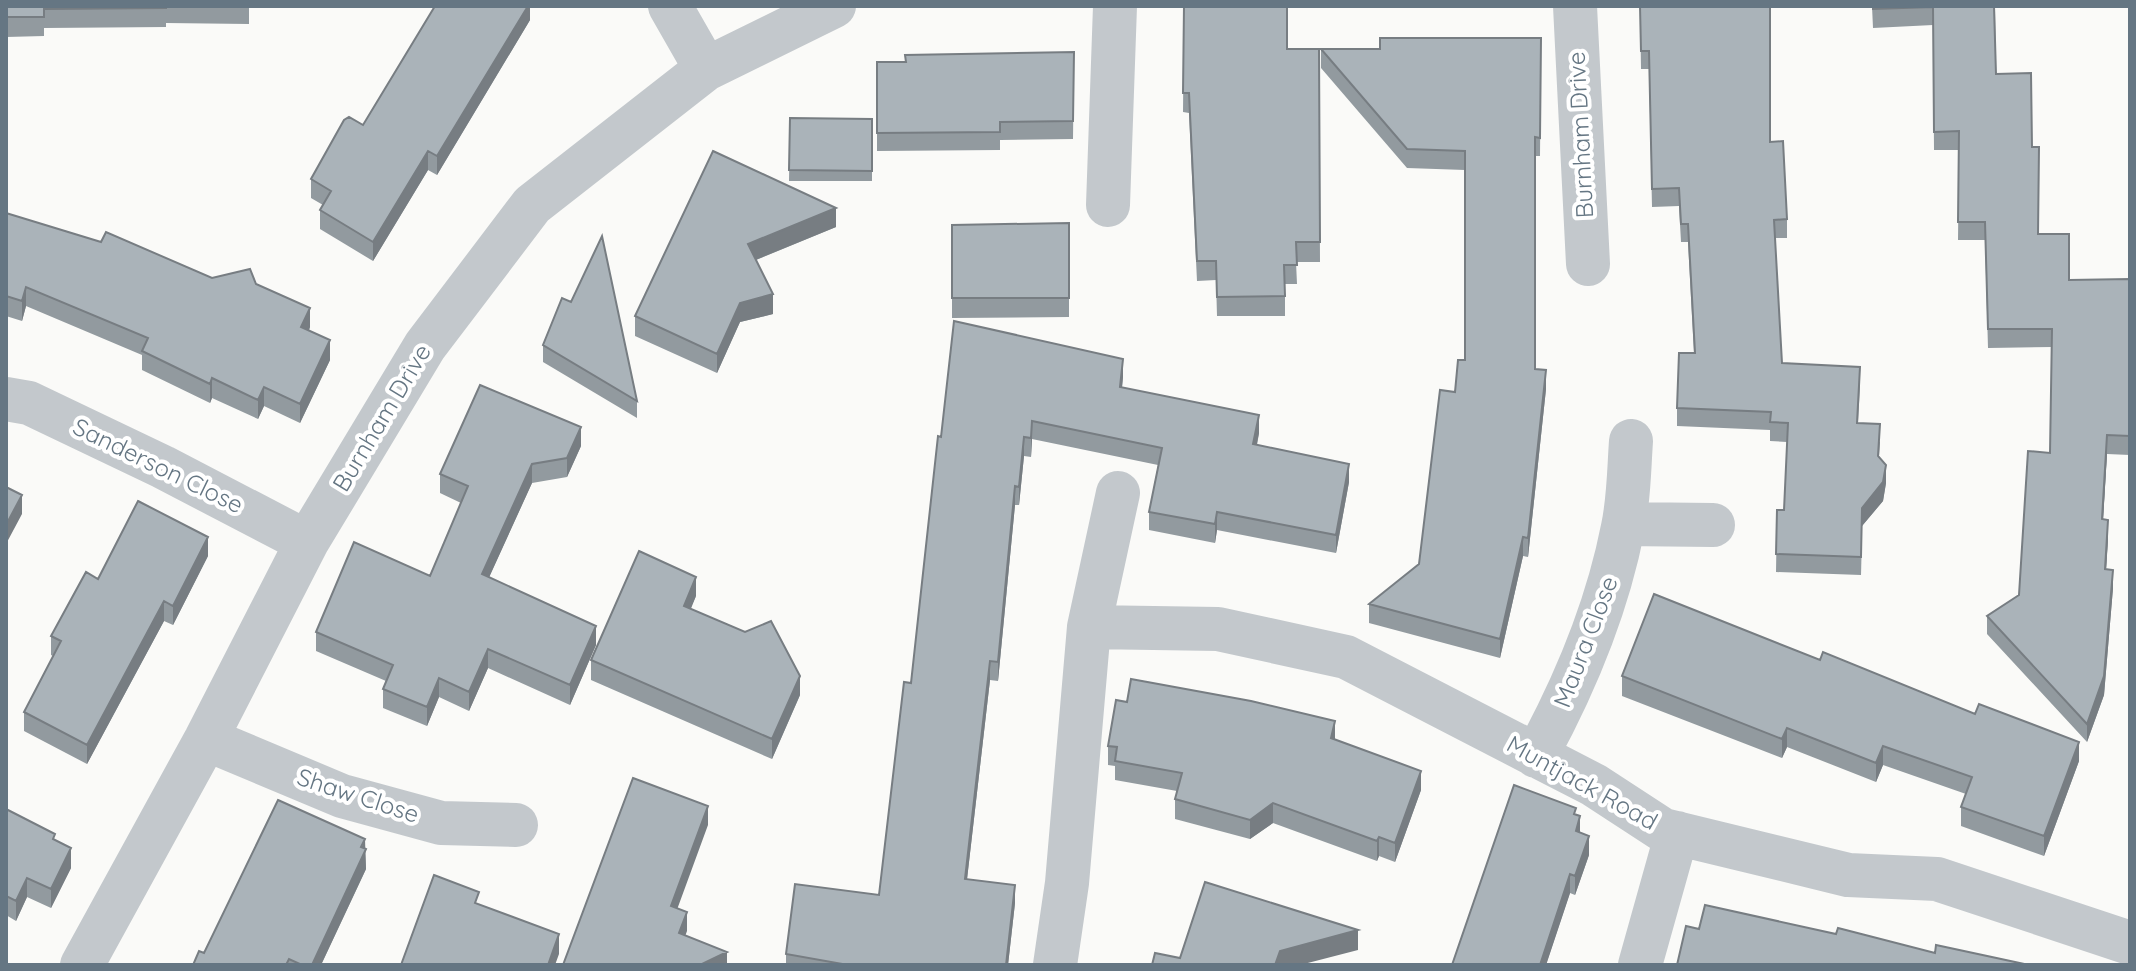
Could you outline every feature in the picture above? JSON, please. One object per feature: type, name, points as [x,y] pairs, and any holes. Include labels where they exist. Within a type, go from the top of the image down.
[{"type":"street","points":[[670,6],[706,69]]},
{"type":"street","name":"Burnham Drive","points":[[82,965],[206,739],[307,542],[425,346],[532,205],[706,69],[834,6]]},
{"type":"street","points":[[1108,205],[1115,6]]},
{"type":"street","name":"Burnham Drive","points":[[1575,6],[1588,264]]},
{"type":"street","name":"Sanderson Close","points":[[6,399],[42,409],[307,542]]},
{"type":"street","name":"Maura Close","points":[[1536,756],[1572,691],[1607,598],[1624,524],[1631,441]]},
{"type":"street","points":[[1055,965],[1067,883],[1089,627],[1118,493]]},
{"type":"street","points":[[1624,524],[1713,525]]},
{"type":"street","name":"Muntjack Road","points":[[1089,627],[1218,629],[1346,657],[1594,785],[1663,830],[1848,875],[1937,879],[2130,943]]},
{"type":"street","name":"Shaw Close","points":[[206,739],[342,796],[441,823],[516,825]]},
{"type":"street","points":[[1640,965],[1677,833]]},
{"type":"building","points":[[6,6],[166,8],[44,9],[44,17],[6,17]]},
{"type":"building","points":[[435,6],[528,6],[437,156],[428,151],[373,242],[320,210],[331,191],[311,179],[344,120],[349,117],[363,125]]},
{"type":"building","points":[[1184,6],[1287,6],[1287,49],[1319,49],[1320,242],[1296,242],[1297,265],[1284,265],[1285,296],[1217,297],[1216,261],[1197,261],[1189,93],[1183,93]]},
{"type":"building","points":[[1640,6],[1770,6],[1770,142],[1783,141],[1787,219],[1774,220],[1782,363],[1860,367],[1857,423],[1880,424],[1878,456],[1886,465],[1883,482],[1862,508],[1861,557],[1776,554],[1777,510],[1784,510],[1788,423],[1770,422],[1771,412],[1677,408],[1679,353],[1695,353],[1688,224],[1681,224],[1679,188],[1652,189],[1649,51],[1641,51]]},
{"type":"building","points":[[1873,6],[1994,6],[1996,74],[2031,73],[2032,147],[2039,147],[2038,234],[2069,234],[2069,280],[2130,279],[2130,436],[2107,435],[2102,519],[2108,520],[2105,569],[2113,570],[2104,676],[2087,724],[1987,616],[2019,595],[2028,451],[2050,453],[2052,329],[1988,329],[1985,222],[1958,222],[1959,131],[1934,132],[1933,7],[1873,9]]},
{"type":"building","points":[[1380,38],[1541,38],[1540,138],[1535,137],[1535,369],[1546,370],[1528,538],[1523,537],[1500,639],[1369,604],[1419,564],[1440,390],[1455,392],[1458,360],[1465,360],[1465,151],[1407,149],[1321,49],[1380,49]]},
{"type":"building","points":[[1074,52],[1073,121],[1000,122],[1000,132],[877,133],[877,62],[906,62],[905,55]]},
{"type":"building","points":[[790,118],[872,119],[872,171],[789,170]]},
{"type":"building","points":[[713,151],[836,208],[748,244],[773,294],[740,303],[717,354],[635,316]]},
{"type":"building","points":[[6,213],[101,242],[106,232],[212,278],[250,269],[256,284],[310,308],[301,327],[330,340],[300,404],[264,387],[258,400],[212,378],[210,384],[142,351],[148,338],[26,287],[22,301],[6,296]]},
{"type":"building","points":[[1069,223],[1069,298],[952,298],[952,225]]},
{"type":"building","points":[[602,236],[637,401],[543,345],[562,298],[571,302]]},
{"type":"building","points":[[954,321],[1123,359],[1120,387],[1259,415],[1253,444],[1349,464],[1336,535],[1217,512],[1215,524],[1149,512],[1162,448],[1032,421],[1031,438],[1024,437],[1019,487],[1015,486],[998,662],[990,661],[965,879],[1015,885],[1006,965],[848,965],[786,954],[795,884],[879,895],[904,682],[911,683]]},
{"type":"building","points":[[480,385],[581,427],[567,458],[532,464],[482,574],[596,626],[570,685],[488,649],[469,692],[439,678],[427,707],[383,689],[393,665],[316,632],[354,542],[430,576],[468,486],[440,474]]},
{"type":"building","points":[[6,487],[22,495],[6,525]]},
{"type":"building","points":[[138,501],[208,537],[173,606],[164,601],[87,745],[24,712],[61,641],[51,636],[86,572],[98,579]]},
{"type":"building","points":[[639,551],[696,577],[684,606],[745,632],[771,621],[800,676],[772,739],[591,660]]},
{"type":"building","points":[[1654,594],[1820,660],[1823,652],[1975,714],[1979,704],[2079,742],[2044,836],[1961,807],[1972,777],[1883,746],[1876,763],[1787,728],[1782,739],[1622,676]]},
{"type":"building","points":[[1131,679],[1251,701],[1335,721],[1331,738],[1421,771],[1395,843],[1379,837],[1377,841],[1273,803],[1250,820],[1175,799],[1182,773],[1115,761],[1117,747],[1108,746],[1116,700],[1127,702]]},
{"type":"building","points":[[633,778],[708,806],[671,906],[687,912],[679,933],[727,952],[700,965],[563,965]]},
{"type":"building","points":[[1514,785],[1576,808],[1574,814],[1580,816],[1576,831],[1589,836],[1575,876],[1570,874],[1540,965],[1452,965]]},
{"type":"building","points":[[278,800],[365,839],[361,847],[366,849],[312,965],[302,965],[289,959],[286,965],[193,965],[199,951],[204,953]]},
{"type":"building","points":[[6,809],[55,834],[53,839],[71,848],[51,889],[27,878],[16,901],[6,896]]},
{"type":"building","points":[[434,875],[479,892],[475,903],[559,934],[548,965],[401,965]]},
{"type":"building","points":[[1205,882],[1358,930],[1280,951],[1275,965],[1152,965],[1155,953],[1180,958]]},
{"type":"building","points":[[1705,905],[1836,934],[1838,928],[1935,953],[1936,945],[2029,965],[1677,965],[1686,926],[1699,929]]}]
